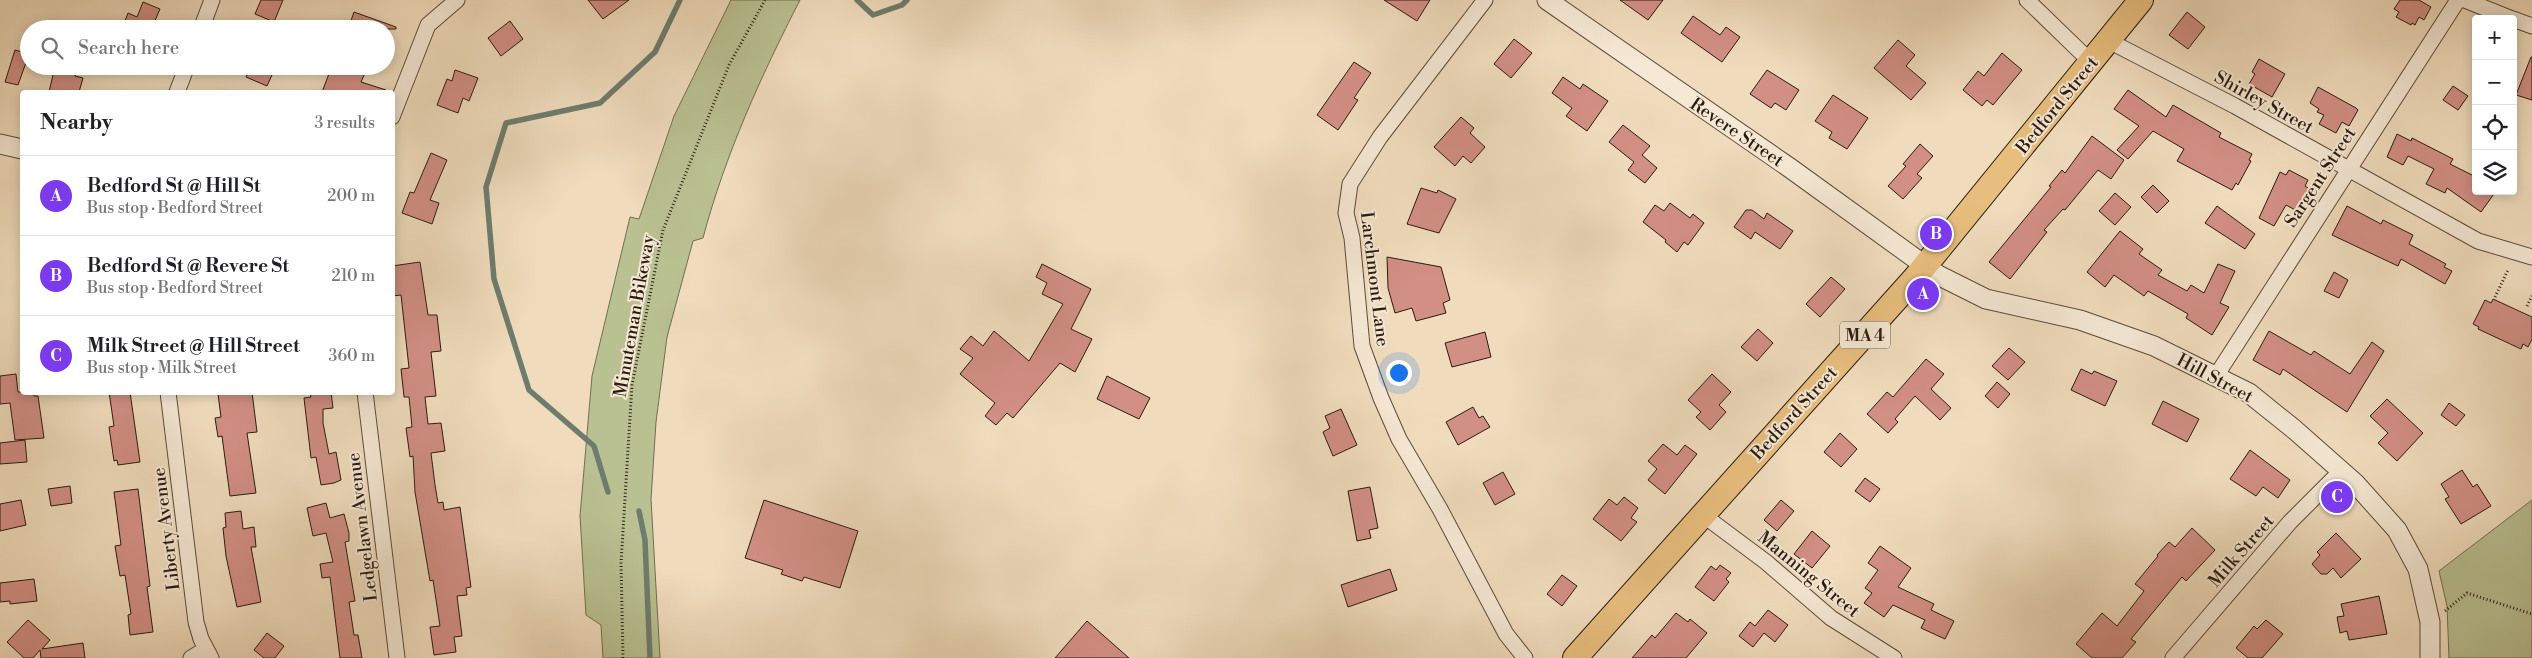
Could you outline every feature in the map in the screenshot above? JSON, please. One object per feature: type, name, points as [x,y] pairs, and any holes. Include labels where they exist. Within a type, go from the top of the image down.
[{"type":"main road","name":"Bedford Street","points":[[1575,658],[1925,266],[2092,63],[2141,0]]},
{"type":"street","points":[[204,20],[212,0]]},
{"type":"street","points":[[395,109],[428,25],[457,0]]},
{"type":"street","name":"Larchmont Lane","points":[[1485,0],[1380,137],[1350,184],[1346,213],[1352,238],[1362,346],[1381,398],[1400,439],[1440,509],[1506,634],[1525,658]]},
{"type":"street","name":"Revere Street","points":[[1547,0],[1797,173],[1925,266]]},
{"type":"street","points":[[2027,0],[2092,63]]},
{"type":"street","name":"Sargent Street","points":[[2216,376],[2458,0]]},
{"type":"street","points":[[2465,0],[2502,15]]},
{"type":"street","points":[[2517,21],[2532,26]]},
{"type":"street","name":"Shirley Street","points":[[2109,41],[2235,106],[2478,240],[2532,257]]},
{"type":"street","points":[[178,90],[184,75]]},
{"type":"street","points":[[0,144],[20,149]]},
{"type":"street","name":"Hill Street","points":[[1925,266],[1986,299],[2080,320],[2154,346],[2248,393],[2341,471],[2397,530],[2418,569],[2430,622],[2430,658]]},
{"type":"street","name":"Liberty Avenue","points":[[168,395],[196,622],[208,654]]},
{"type":"street","name":"Ledgelawn Avenue","points":[[365,395],[397,658]]},
{"type":"street","name":"Milk Street","points":[[2173,658],[2290,522],[2341,471]]},
{"type":"street","name":"Manning Street","points":[[1702,515],[1766,562],[1831,618],[1894,658]]},
{"type":"street","points":[[191,658],[208,654]]},
{"type":"path","name":"Minuteman Bikeway","points":[[623,658],[621,563],[632,385],[663,230],[729,65],[765,0]]},
{"type":"path","points":[[2495,297],[2508,270]]},
{"type":"path","points":[[2527,306],[2532,296]]},
{"type":"path","points":[[2430,622],[2467,593],[2532,614]]},
{"type":"green space","points":[[731,0],[800,0],[745,116],[722,176],[703,238],[693,241],[667,337],[656,422],[651,499],[660,658],[603,658],[601,625],[586,615],[580,516],[592,376],[630,217],[639,219],[674,116]]},
{"type":"green space","points":[[2532,500],[2532,658],[2449,658],[2447,606],[2439,571]]},
{"type":"building","points":[[261,0],[283,0],[275,20],[269,20],[255,14]]},
{"type":"building","points":[[588,0],[629,0],[603,19]]},
{"type":"building","points":[[1384,0],[1430,0],[1417,21]]},
{"type":"building","points":[[1620,0],[1663,0],[1648,20]]},
{"type":"building","points":[[2400,0],[2419,0],[2431,7],[2424,20],[2419,17],[2415,25],[2412,23],[2411,25],[2396,17],[2399,12],[2394,9]]},
{"type":"building","points":[[143,2],[160,9],[155,20],[125,20],[128,13],[137,17]]},
{"type":"building","points":[[354,12],[376,20],[351,20]]},
{"type":"building","points":[[2187,12],[2205,27],[2188,49],[2169,35]]},
{"type":"building","points":[[1693,16],[1720,35],[1726,27],[1740,37],[1722,62],[1681,33]]},
{"type":"building","points":[[510,21],[523,39],[501,56],[488,38]]},
{"type":"building","points":[[1514,39],[1532,53],[1511,78],[1494,64]]},
{"type":"building","points":[[1898,40],[1915,55],[1906,66],[1926,83],[1911,100],[1874,68]]},
{"type":"building","points":[[15,50],[20,51],[20,75],[22,75],[18,85],[5,82]]},
{"type":"building","points":[[2002,53],[2022,70],[1993,105],[1987,100],[1982,106],[1963,90],[1978,71],[1984,76]]},
{"type":"building","points":[[2532,57],[2532,100],[2517,95]]},
{"type":"building","points":[[2259,59],[2285,74],[2272,97],[2249,84],[2255,74],[2252,72]]},
{"type":"building","points":[[1354,62],[1371,73],[1354,98],[1358,100],[1338,130],[1317,115]]},
{"type":"building","points":[[455,70],[478,78],[469,101],[463,98],[458,113],[437,105],[447,79],[452,81]]},
{"type":"building","points":[[1767,70],[1799,90],[1786,110],[1775,103],[1771,108],[1750,94]]},
{"type":"building","points":[[53,75],[75,75],[83,78],[80,90],[49,90]]},
{"type":"building","points":[[247,75],[272,75],[267,86],[246,77]]},
{"type":"building","points":[[329,75],[364,75],[361,82],[386,90],[323,90]]},
{"type":"building","points":[[1563,77],[1580,89],[1583,84],[1608,101],[1587,131],[1566,116],[1572,108],[1552,93]]},
{"type":"building","points":[[2453,86],[2468,96],[2458,110],[2443,100]]},
{"type":"building","points":[[2318,87],[2358,110],[2349,126],[2342,122],[2336,133],[2319,124],[2324,115],[2317,112],[2319,109],[2310,103]]},
{"type":"building","points":[[2128,90],[2166,117],[2173,105],[2221,133],[2219,137],[2252,154],[2249,160],[2251,161],[2238,185],[2236,183],[2232,190],[2177,161],[2184,149],[2153,131],[2128,159],[2117,150],[2139,126],[2114,109]]},
{"type":"building","points":[[1833,95],[1868,118],[1847,149],[1829,138],[1832,132],[1815,121]]},
{"type":"building","points":[[1461,117],[1474,128],[1470,133],[1485,147],[1471,163],[1463,156],[1455,166],[1434,147]]},
{"type":"building","points":[[1623,125],[1650,146],[1642,155],[1657,168],[1645,183],[1628,170],[1634,162],[1609,142]]},
{"type":"building","points":[[2397,134],[2411,141],[2412,138],[2453,159],[2450,164],[2472,175],[2472,195],[2493,195],[2481,212],[2447,188],[2445,193],[2426,184],[2434,169],[2408,156],[2403,165],[2387,157]]},
{"type":"building","points":[[2092,136],[2124,160],[2111,179],[2098,170],[2065,210],[2063,209],[2044,230],[2047,232],[2010,279],[1989,262],[2051,187],[2049,186],[2062,170],[2065,173]]},
{"type":"building","points":[[1920,144],[1933,156],[1917,174],[1922,178],[1903,199],[1888,186],[1906,166],[1903,164]]},
{"type":"building","points":[[431,153],[447,160],[430,200],[439,203],[432,224],[402,213],[410,192],[414,193]]},
{"type":"building","points":[[2289,170],[2308,180],[2305,186],[2311,190],[2299,212],[2286,205],[2274,226],[2259,218],[2280,172],[2286,175]]},
{"type":"building","points":[[2153,185],[2169,201],[2157,213],[2141,197]]},
{"type":"building","points":[[1421,188],[1437,193],[1438,190],[1456,199],[1439,233],[1407,224]]},
{"type":"building","points":[[2115,193],[2131,207],[2115,225],[2099,211]]},
{"type":"building","points":[[1670,203],[1690,218],[1693,214],[1704,223],[1688,245],[1684,242],[1677,252],[1665,242],[1666,240],[1643,222],[1655,205],[1664,211]]},
{"type":"building","points":[[2217,206],[2255,234],[2245,249],[2205,223]]},
{"type":"building","points":[[2347,206],[2381,224],[2383,220],[2413,235],[2409,244],[2446,264],[2444,267],[2452,271],[2445,284],[2401,259],[2398,266],[2332,235]]},
{"type":"building","points":[[1746,210],[1752,210],[1764,219],[1767,213],[1793,231],[1780,249],[1755,232],[1751,239],[1734,227]]},
{"type":"building","points":[[2120,231],[2143,249],[2139,254],[2162,270],[2158,275],[2187,291],[2191,285],[2204,293],[2218,264],[2235,271],[2220,303],[2229,307],[2212,335],[2186,318],[2188,314],[2148,291],[2144,296],[2114,275],[2105,287],[2087,272]]},
{"type":"building","points":[[1387,257],[1441,267],[1450,300],[1443,303],[1446,313],[1416,321],[1412,308],[1395,313],[1388,288]]},
{"type":"building","points":[[420,262],[428,315],[437,315],[441,351],[431,352],[436,396],[425,397],[428,424],[441,423],[445,451],[431,453],[435,485],[438,503],[443,502],[444,510],[460,507],[471,587],[466,588],[467,595],[457,596],[462,636],[454,637],[456,652],[434,655],[430,627],[440,626],[433,580],[430,581],[415,492],[413,456],[410,457],[406,428],[412,427],[409,397],[404,397],[401,369],[409,368],[401,295],[395,296],[395,266]]},
{"type":"building","points":[[1042,264],[1091,289],[1071,329],[1092,339],[1075,372],[1060,363],[1013,418],[1007,413],[996,425],[985,416],[995,403],[960,374],[973,358],[960,349],[971,336],[983,346],[994,331],[1029,361],[1063,304],[1042,294],[1047,283],[1036,277]]},
{"type":"building","points":[[2334,272],[2348,280],[2339,298],[2324,291]]},
{"type":"building","points":[[1831,277],[1845,289],[1820,317],[1806,304]]},
{"type":"building","points":[[2493,299],[2532,317],[2532,339],[2528,347],[2523,344],[2521,349],[2478,329],[2479,327],[2473,324],[2485,300],[2491,303]]},
{"type":"building","points":[[1758,329],[1773,343],[1757,361],[1741,347]]},
{"type":"building","points":[[2269,331],[2311,355],[2314,351],[2350,374],[2372,342],[2384,351],[2347,412],[2283,369],[2280,375],[2253,360]]},
{"type":"building","points":[[1485,332],[1491,357],[1452,367],[1445,343]]},
{"type":"building","points":[[2009,348],[2025,362],[2008,380],[1992,366]]},
{"type":"building","points":[[1926,359],[1944,374],[1931,389],[1951,408],[1940,420],[1915,396],[1895,419],[1898,422],[1888,433],[1867,414],[1887,392],[1893,397]]},
{"type":"building","points":[[2081,369],[2092,374],[2094,371],[2117,381],[2105,406],[2071,390]]},
{"type":"building","points":[[16,374],[20,395],[38,396],[44,438],[15,440],[10,403],[0,404],[0,376]]},
{"type":"building","points":[[1712,374],[1731,392],[1719,405],[1726,412],[1710,430],[1696,417],[1701,412],[1688,400]]},
{"type":"building","points":[[1107,376],[1150,398],[1139,419],[1097,399]]},
{"type":"building","points":[[1997,382],[2010,394],[1998,408],[1985,396]]},
{"type":"building","points":[[109,395],[130,395],[140,462],[118,465],[117,460],[114,461],[109,427],[114,426]]},
{"type":"building","points":[[218,395],[252,395],[257,432],[247,433],[256,493],[230,496],[222,436],[218,437],[215,418],[221,417]]},
{"type":"building","points":[[311,395],[331,395],[333,408],[323,409],[323,423],[329,454],[336,452],[341,480],[334,483],[321,485],[316,457],[311,458],[304,398],[311,397]]},
{"type":"building","points":[[2387,399],[2423,433],[2397,461],[2378,443],[2388,433],[2370,416]]},
{"type":"building","points":[[2163,401],[2199,419],[2187,442],[2152,424]]},
{"type":"building","points":[[2449,403],[2465,415],[2456,426],[2441,415]]},
{"type":"building","points":[[1473,407],[1479,418],[1483,416],[1490,427],[1458,445],[1446,422]]},
{"type":"building","points":[[1341,409],[1357,445],[1333,456],[1323,432],[1330,428],[1325,416]]},
{"type":"building","points":[[1840,433],[1857,449],[1841,467],[1824,452]]},
{"type":"building","points":[[25,440],[27,462],[0,464],[0,443]]},
{"type":"building","points":[[1663,444],[1677,455],[1685,445],[1697,454],[1665,494],[1648,480],[1657,469],[1648,461]]},
{"type":"building","points":[[2250,450],[2290,480],[2278,498],[2263,487],[2256,496],[2230,479]]},
{"type":"building","points":[[2462,470],[2473,487],[2477,484],[2491,506],[2461,524],[2445,499],[2449,497],[2441,484]]},
{"type":"building","points":[[1503,472],[1515,494],[1495,505],[1483,483]]},
{"type":"building","points":[[1865,478],[1880,489],[1870,502],[1855,491]]},
{"type":"building","points":[[70,486],[72,503],[51,506],[48,489]]},
{"type":"building","points":[[1370,487],[1378,528],[1369,530],[1371,538],[1357,541],[1348,491]]},
{"type":"building","points":[[138,489],[150,586],[147,587],[153,632],[130,635],[128,615],[131,614],[125,575],[120,576],[115,546],[121,545],[114,492]]},
{"type":"building","points":[[1624,497],[1638,508],[1631,518],[1637,522],[1621,541],[1593,519],[1609,499],[1617,505]]},
{"type":"building","points":[[21,500],[26,525],[0,531],[0,504]]},
{"type":"building","points":[[764,500],[858,531],[840,588],[804,577],[802,581],[781,574],[783,570],[745,558]]},
{"type":"building","points":[[1781,500],[1794,511],[1777,531],[1764,520]]},
{"type":"building","points":[[326,503],[330,518],[344,514],[349,533],[349,541],[345,542],[355,601],[349,602],[354,635],[358,635],[362,658],[340,658],[330,577],[322,578],[320,564],[333,562],[326,533],[313,536],[307,508]]},
{"type":"building","points":[[241,511],[243,529],[254,527],[256,547],[251,547],[261,602],[237,607],[226,556],[223,528],[226,527],[225,513]]},
{"type":"building","points":[[2192,528],[2215,550],[2186,581],[2182,577],[2131,639],[2136,642],[2122,658],[2092,658],[2076,644],[2102,613],[2117,626],[2144,591],[2135,584],[2157,555],[2169,542],[2175,547]]},
{"type":"building","points":[[1812,531],[1830,546],[1812,568],[1794,554]]},
{"type":"building","points":[[2336,533],[2361,559],[2341,578],[2333,568],[2327,574],[2321,574],[2312,564],[2320,555],[2317,552]]},
{"type":"building","points":[[1880,546],[1911,568],[1898,587],[1934,604],[1931,610],[1954,621],[1945,639],[1921,628],[1925,620],[1893,605],[1884,617],[1864,603],[1872,593],[1865,588],[1878,570],[1868,563]]},
{"type":"building","points":[[1720,565],[1731,573],[1726,579],[1729,582],[1714,601],[1695,587],[1711,566],[1716,570]]},
{"type":"building","points":[[1390,569],[1397,590],[1348,607],[1341,585]]},
{"type":"building","points":[[1562,575],[1577,586],[1562,606],[1547,594]]},
{"type":"building","points":[[34,579],[37,601],[10,604],[10,601],[0,602],[0,583]]},
{"type":"building","points":[[2379,596],[2387,634],[2349,640],[2347,631],[2340,633],[2337,617],[2344,616],[2341,604]]},
{"type":"building","points":[[1768,610],[1788,625],[1775,642],[1764,633],[1753,647],[1739,636],[1750,622],[1755,626]]},
{"type":"building","points":[[1676,613],[1688,622],[1690,619],[1707,633],[1686,658],[1632,658],[1652,635],[1655,638]]},
{"type":"building","points":[[28,620],[50,640],[42,649],[83,643],[85,658],[41,658],[40,650],[33,658],[24,658],[7,642]]},
{"type":"building","points":[[2266,620],[2283,634],[2262,658],[2248,658],[2236,648],[2254,626],[2257,629]]},
{"type":"building","points":[[1087,621],[1129,658],[1055,658]]},
{"type":"building","points":[[267,633],[284,646],[275,658],[264,658],[254,650]]},
{"type":"waterway","points":[[608,492],[594,446],[529,390],[494,279],[486,187],[506,123],[600,103],[655,52],[680,0]]},
{"type":"waterway","points":[[857,0],[873,15],[902,5],[907,0]]},
{"type":"waterway","points":[[639,511],[645,540],[650,658]]},
{"type":"place","name":"Bedford St @ Revere St","points":[[1936,234]]},
{"type":"place","name":"Bedford St @ Hill St","points":[[1923,294]]},
{"type":"place","name":"Milk Street @ Hill Street","points":[[2337,497]]}]
